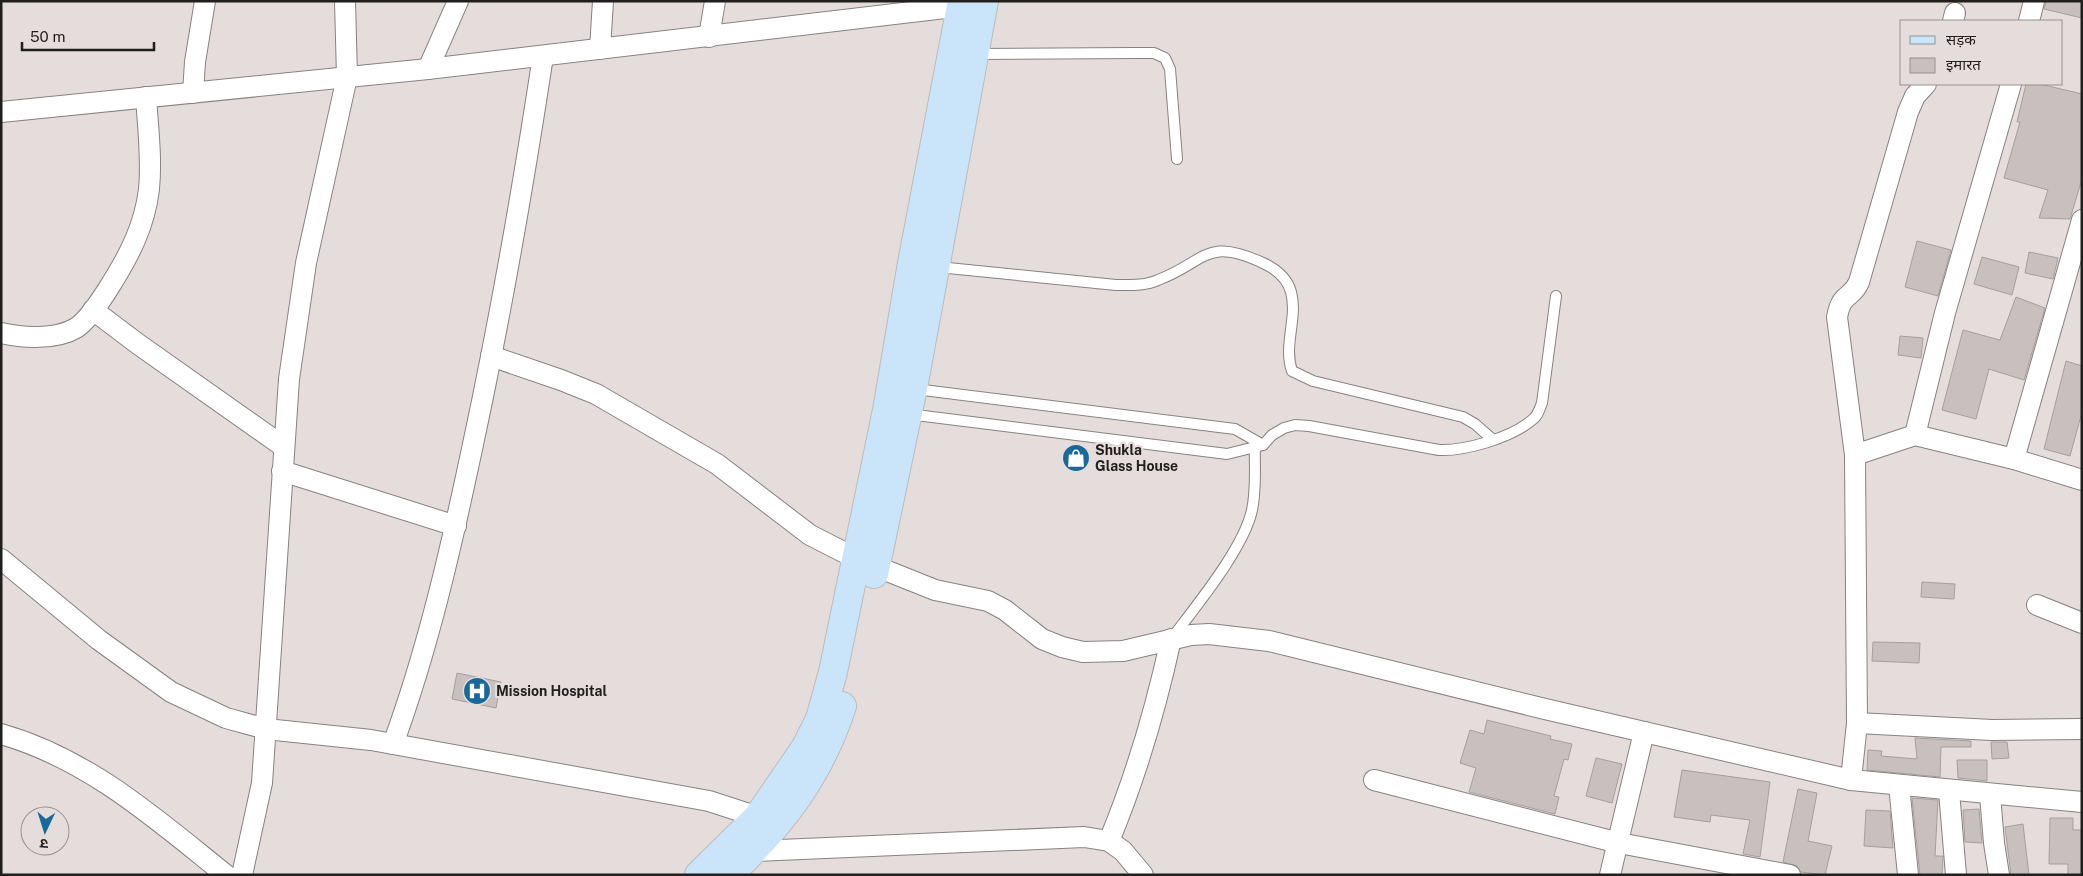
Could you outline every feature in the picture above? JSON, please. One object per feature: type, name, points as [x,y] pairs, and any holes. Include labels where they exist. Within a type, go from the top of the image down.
[{"type":"main road","points":[[924,265],[975,54],[962,5]]},
{"type":"main road","points":[[699,875],[744,846],[816,771],[831,741],[848,690],[866,562],[900,399],[924,265],[962,5]]},
{"type":"main road","points":[[729,875],[744,846]]},
{"type":"street","points":[[193,93],[195,62],[205,1]]},
{"type":"street","points":[[242,875],[262,783],[289,378],[306,263],[347,77],[345,1]]},
{"type":"street","points":[[428,69],[458,1]]},
{"type":"street","points":[[600,49],[603,1]]},
{"type":"street","points":[[709,37],[715,1]]},
{"type":"street","points":[[2029,20],[2034,1]]},
{"type":"street","points":[[1,112],[428,69],[709,37],[962,5]]},
{"type":"street","points":[[394,744],[408,703],[456,526],[492,356],[526,167],[543,56]]},
{"type":"street","points":[[1851,780],[1856,724],[1854,454],[1837,316],[1840,302],[1856,289],[1859,282],[1908,112],[1916,96],[1925,85]]},
{"type":"street","points":[[1915,435],[1945,313],[2011,85]]},
{"type":"street","points":[[1,333],[31,336],[68,332],[78,327],[94,310],[135,240],[144,214],[150,167],[146,97]]},
{"type":"street","points":[[2014,459],[2076,261],[2082,220]]},
{"type":"street","points":[[94,310],[138,344],[284,447]]},
{"type":"street","points":[[492,356],[596,394],[709,459],[810,535],[866,562],[935,590],[988,601],[1005,610],[1042,639],[1062,647],[1101,653],[1123,651],[1171,639],[1209,634],[1268,641],[1851,780],[1990,795],[2082,802]]},
{"type":"street","points":[[1854,454],[1915,435],[2014,459],[2082,480]]},
{"type":"street","points":[[282,471],[456,526]]},
{"type":"street","points":[[1,559],[98,640],[171,692],[226,718],[266,729],[394,744],[709,801],[766,823]]},
{"type":"street","points":[[2037,605],[2080,615]]},
{"type":"street","points":[[1109,841],[1128,796],[1162,680],[1171,639]]},
{"type":"street","points":[[1856,724],[1992,730],[2082,729]]},
{"type":"street","points":[[1610,875],[1644,732]]},
{"type":"street","points":[[1,734],[50,753],[98,777],[226,875]]},
{"type":"street","points":[[1374,780],[1619,843],[1790,875]]},
{"type":"street","points":[[1899,786],[1908,875]]},
{"type":"street","points":[[1949,791],[1956,875]]},
{"type":"street","points":[[1990,795],[1999,875]]},
{"type":"street","points":[[744,846],[1084,837],[1109,841],[1123,851],[1143,875]]},
{"type":"lane","points":[[975,54],[1154,53],[1165,58],[1170,69],[1177,160]]},
{"type":"lane","points":[[924,265],[1116,285],[1145,284],[1159,280],[1204,255],[1223,250],[1240,252],[1274,268],[1286,280],[1293,304],[1288,348],[1292,372],[1314,382],[1463,418],[1475,424],[1492,439]]},
{"type":"lane","points":[[900,399],[1228,454],[1257,444],[1295,425],[1439,450],[1473,447],[1524,426],[1534,420],[1538,413],[1542,403],[1556,296]]},
{"type":"lane","points":[[900,399],[1235,429],[1257,444]]},
{"type":"lane","points":[[1171,639],[1211,585],[1241,537],[1252,511],[1257,444]]},
{"type":"building","points":[[2046,1],[2082,1],[2082,18],[2044,9]]},
{"type":"building","points":[[2026,85],[2044,85],[2082,94],[2082,179],[2070,219],[2039,218],[2048,190],[2004,178],[2020,122],[2017,122]]},
{"type":"building","points":[[1917,241],[1951,250],[1938,296],[1905,287]]},
{"type":"building","points":[[2029,252],[2058,258],[2053,279],[2025,273]]},
{"type":"building","points":[[1982,257],[2019,267],[2012,295],[1974,284]]},
{"type":"building","points":[[2016,297],[2045,308],[2024,380],[1989,369],[1976,419],[1942,410],[1963,330],[2000,340]]},
{"type":"building","points":[[1900,336],[1923,338],[1921,358],[1898,355]]},
{"type":"building","points":[[2066,361],[2082,366],[2082,412],[2070,456],[2044,449]]},
{"type":"building","points":[[1922,582],[1955,584],[1954,599],[1921,597]]},
{"type":"building","points":[[1873,642],[1920,643],[1919,663],[1872,661]]},
{"type":"building","points":[[457,673],[501,682],[496,708],[452,699]]},
{"type":"building","points":[[1487,720],[1551,736],[1550,739],[1572,744],[1568,760],[1564,759],[1554,796],[1559,797],[1555,814],[1469,792],[1476,768],[1460,763],[1470,730],[1484,734]]},
{"type":"building","points":[[1915,738],[1971,741],[1971,747],[1941,747],[1940,777],[1867,770],[1868,750],[1882,751],[1881,756],[1917,759]]},
{"type":"building","points":[[1991,742],[2007,742],[2009,758],[1992,759]]},
{"type":"building","points":[[1596,758],[1622,764],[1612,803],[1586,796]]},
{"type":"building","points":[[1957,760],[1987,760],[1987,781],[1958,778]]},
{"type":"building","points":[[1682,770],[1770,782],[1760,857],[1743,854],[1750,820],[1711,815],[1710,822],[1674,817]]},
{"type":"building","points":[[1798,789],[1817,793],[1808,841],[1832,846],[1825,875],[1801,872],[1797,866],[1783,862]]},
{"type":"building","points":[[1912,798],[1938,800],[1935,856],[1943,856],[1942,875],[1920,875]]},
{"type":"building","points":[[1979,809],[1982,843],[1965,842],[1963,810]]},
{"type":"building","points":[[1866,810],[1890,811],[1893,848],[1864,846]]},
{"type":"building","points":[[2050,818],[2073,818],[2073,830],[2082,830],[2082,875],[2068,875],[2068,864],[2049,864]]},
{"type":"building","points":[[2023,824],[2029,875],[2011,875],[2005,827]]},
{"type":"place","name":"Shukla Glass House","points":[[1076,458]]},
{"type":"place","name":"Mission Hospital","points":[[477,691]]}]
